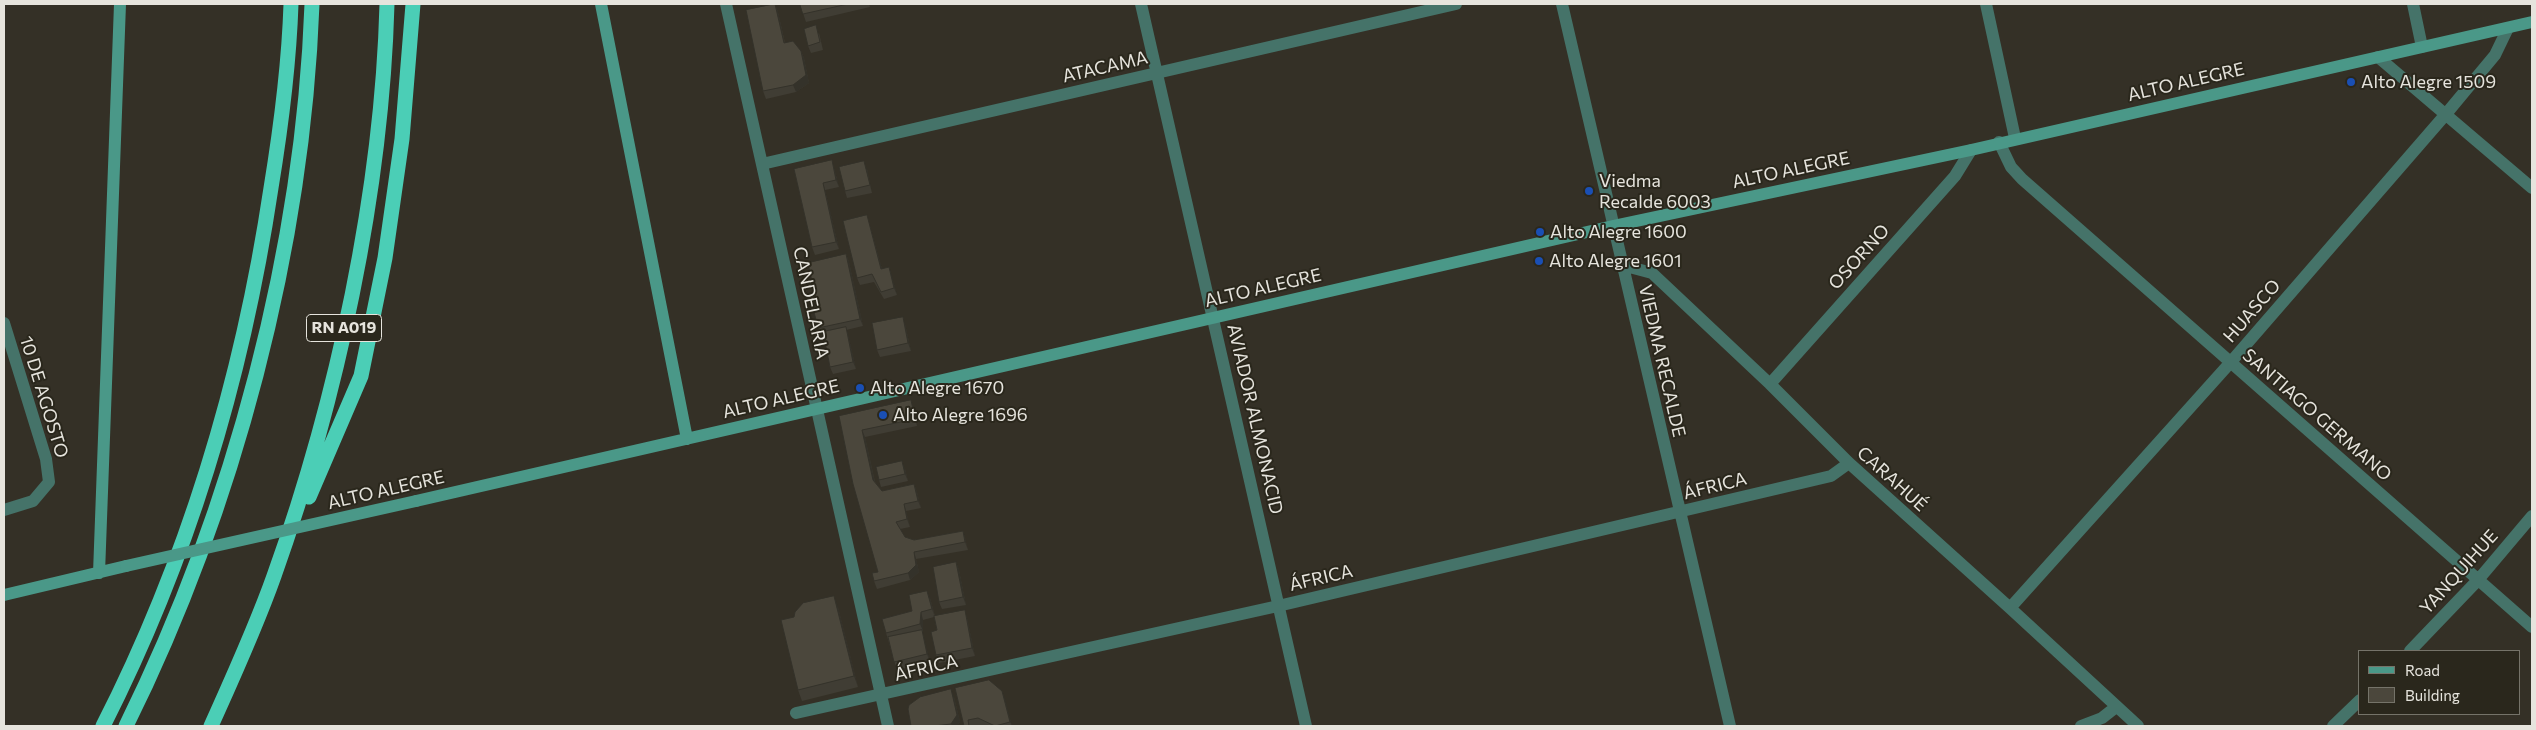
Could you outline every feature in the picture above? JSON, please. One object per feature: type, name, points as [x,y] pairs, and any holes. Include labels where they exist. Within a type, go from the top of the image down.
[{"type":"highway","points":[[103,726],[145,639],[169,580],[196,505],[220,427],[245,330],[264,238],[282,120],[292,4]]},
{"type":"highway","points":[[126,726],[167,642],[192,579],[242,429],[285,239],[303,122],[312,4]]},
{"type":"highway","name":"RN A019","points":[[211,726],[248,642],[274,576],[314,451],[336,365],[360,248],[378,135],[388,4]]},
{"type":"highway","points":[[274,576],[361,376],[385,258],[402,139],[413,4]]},
{"type":"highway","points":[[220,726],[248,642]]},
{"type":"main road","points":[[98,573],[120,4]]},
{"type":"main road","points":[[601,4],[687,439]]},
{"type":"main road","name":"ALTO ALEGRE","points":[[4,595],[1613,226],[1971,150],[2015,138],[2532,22]]},
{"type":"street","name":"CANDELARIA","points":[[726,4],[888,726]]},
{"type":"street","name":"AVIADOR ALMONACID","points":[[1141,4],[1306,726]]},
{"type":"street","name":"ATACAMA","points":[[762,164],[1456,4]]},
{"type":"street","name":"VIEDMA RECALDE","points":[[1562,4],[1730,726]]},
{"type":"street","points":[[1986,4],[2015,138]]},
{"type":"street","points":[[2412,4],[2422,48]]},
{"type":"street","name":"HUASCO","points":[[2010,608],[2230,363],[2446,114],[2494,54],[2508,28]]},
{"type":"street","points":[[2378,57],[2532,188]]},
{"type":"street","name":"SANTIAGO GERMANO","points":[[1999,142],[2012,168],[2022,179],[2532,627]]},
{"type":"street","name":"OSORNO","points":[[1770,384],[1954,176],[1971,150]]},
{"type":"street","name":"CARAHUÉ","points":[[1622,265],[1652,273],[1770,384],[1849,463],[2138,726]]},
{"type":"street","name":"10 DE AGOSTO","points":[[4,323],[46,458],[49,482],[33,501],[4,510]]},
{"type":"street","name":"ÁFRICA","points":[[796,713],[881,696],[1679,513],[1831,476],[1849,463]]},
{"type":"street","name":"YANQUIHUE","points":[[2411,650],[2478,580],[2532,516]]},
{"type":"street","points":[[2333,726],[2358,702]]},
{"type":"street","points":[[2081,726],[2102,718],[2116,707]]},
{"type":"building","points":[[775,4],[784,43],[793,41],[801,51],[806,75],[793,85],[763,91],[746,10]]},
{"type":"building","points":[[800,4],[848,4],[803,14]]},
{"type":"building","points":[[816,25],[820,42],[808,46],[804,29]]},
{"type":"building","points":[[832,160],[836,180],[823,183],[836,242],[812,247],[794,169]]},
{"type":"building","points":[[864,161],[870,185],[845,191],[839,167]]},
{"type":"building","points":[[867,215],[881,269],[889,267],[894,288],[881,292],[872,274],[857,278],[843,221]]},
{"type":"building","points":[[846,254],[860,319],[818,328],[813,308],[816,300],[808,263]]},
{"type":"building","points":[[903,317],[908,343],[877,350],[872,323]]},
{"type":"building","points":[[846,327],[853,362],[830,367],[823,332]]},
{"type":"building","points":[[911,400],[915,419],[862,430],[873,480],[882,491],[914,484],[918,501],[904,504],[907,519],[896,522],[905,537],[914,540],[963,531],[965,542],[914,552],[916,565],[908,573],[874,581],[872,573],[878,572],[853,484],[839,416]]},
{"type":"building","points":[[902,461],[905,474],[879,480],[876,467]]},
{"type":"building","points":[[956,562],[963,597],[939,602],[933,567]]},
{"type":"building","points":[[927,591],[932,609],[921,612],[920,624],[886,633],[882,619],[912,611],[909,595]]},
{"type":"building","points":[[834,596],[854,676],[798,690],[781,620],[794,617],[795,612],[803,603]]},
{"type":"building","points":[[965,610],[972,648],[936,655],[931,632],[937,630],[934,616]]},
{"type":"building","points":[[922,630],[927,654],[894,662],[888,637]]},
{"type":"building","points":[[989,680],[1002,691],[1010,722],[995,726],[978,718],[968,720],[969,726],[964,726],[955,688]]},
{"type":"building","points":[[951,689],[957,715],[951,724],[911,726],[909,705],[920,697]]},
{"type":"place","name":"Alto Alegre 1509","points":[[2351,82]]},
{"type":"place","name":"Viedma Recalde 6003","points":[[1589,191]]},
{"type":"place","name":"Alto Alegre 1600","points":[[1540,232]]},
{"type":"place","name":"Alto Alegre 1601","points":[[1539,261]]},
{"type":"place","name":"Alto Alegre 1670","points":[[860,388]]},
{"type":"place","name":"Alto Alegre 1696","points":[[883,415]]}]
